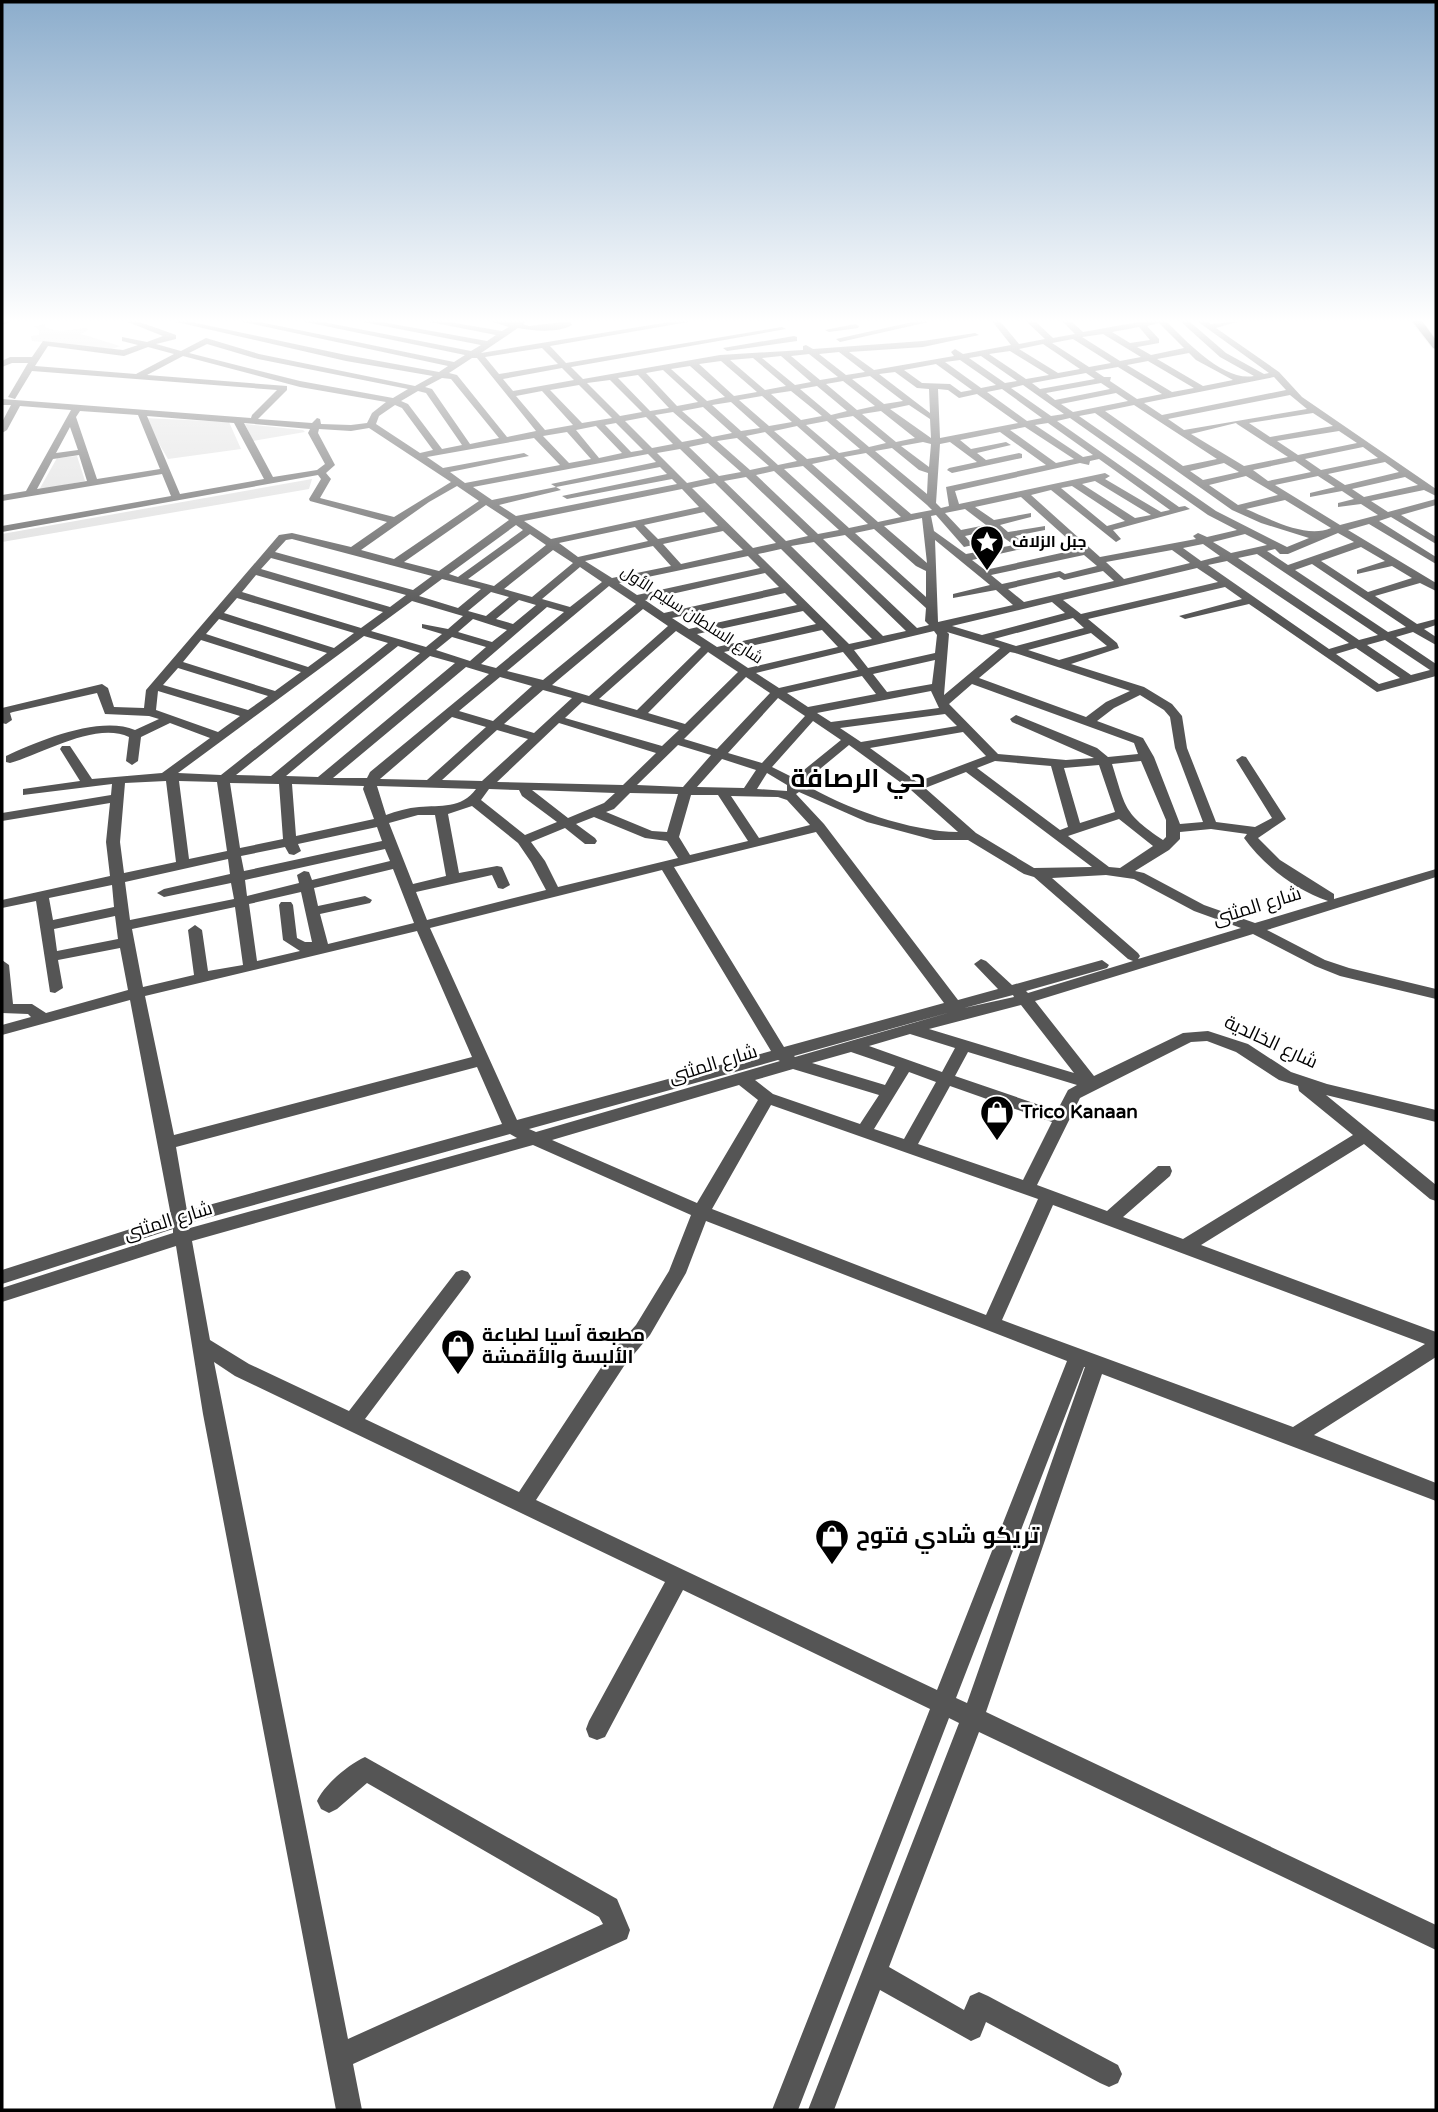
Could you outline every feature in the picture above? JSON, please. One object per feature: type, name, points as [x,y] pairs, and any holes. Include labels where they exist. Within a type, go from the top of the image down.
[{"type":"street","points":[[29,494],[71,420]]},
{"type":"street","points":[[73,420],[93,483]]},
{"type":"street","points":[[144,420],[177,498]]},
{"type":"street","points":[[236,420],[271,482]]},
{"type":"street","points":[[244,420],[315,424]]},
{"type":"street","points":[[278,420],[351,428],[371,424],[373,420]]},
{"type":"street","points":[[415,420],[439,452]]},
{"type":"street","points":[[449,420],[468,447]]},
{"type":"street","points":[[488,420],[505,440]]},
{"type":"street","points":[[528,420],[567,467]]},
{"type":"street","points":[[568,420],[597,461]]},
{"type":"street","points":[[418,456],[616,420]]},
{"type":"street","points":[[620,420],[846,648],[884,696]]},
{"type":"street","points":[[655,420],[881,641]]},
{"type":"street","points":[[687,420],[749,474],[915,633]]},
{"type":"street","points":[[722,420],[931,607]]},
{"type":"street","points":[[757,420],[920,564],[932,569]]},
{"type":"street","points":[[794,420],[908,517]]},
{"type":"street","points":[[353,551],[396,521],[461,484],[821,420]]},
{"type":"street","points":[[831,420],[868,450],[968,545]]},
{"type":"street","points":[[864,420],[922,468],[933,471]]},
{"type":"street","points":[[897,420],[923,439],[935,442],[1047,420],[1178,511]]},
{"type":"street","points":[[934,420],[929,533],[932,569],[931,621],[943,634],[937,693],[945,706],[993,757]]},
{"type":"street","points":[[1020,420],[1159,515]]},
{"type":"street","points":[[1079,420],[1201,506],[1282,550]]},
{"type":"street","points":[[1110,420],[1236,508],[1265,521],[1318,537]]},
{"type":"street","points":[[1145,420],[1156,427],[1179,430],[1232,423]]},
{"type":"street","points":[[1163,420],[1436,588]]},
{"type":"street","points":[[1254,420],[1240,422],[1363,501],[1436,541]]},
{"type":"street","points":[[1328,420],[1408,474],[1434,498]]},
{"type":"street","points":[[598,423],[629,455]]},
{"type":"street","points":[[2,529],[320,472],[330,465],[313,433],[315,424]]},
{"type":"street","name":"شارع السلطان سليم الأول","points":[[371,424],[854,743],[916,787],[971,836],[1029,872],[1039,874],[1133,956]]},
{"type":"street","points":[[1269,440],[1340,428]]},
{"type":"street","points":[[1002,429],[1055,466]]},
{"type":"street","points":[[168,777],[517,519],[923,439]]},
{"type":"street","points":[[952,439],[984,463]]},
{"type":"street","points":[[1042,457],[1082,444]]},
{"type":"street","points":[[1200,484],[1296,458],[1365,444]]},
{"type":"street","points":[[969,452],[1006,445]]},
{"type":"street","points":[[50,457],[83,452]]},
{"type":"street","points":[[441,471],[524,456]]},
{"type":"street","points":[[952,470],[1019,456]]},
{"type":"street","points":[[955,510],[950,489],[1101,456]]},
{"type":"street","points":[[1180,470],[1228,459]]},
{"type":"street","points":[[1268,484],[1386,459]]},
{"type":"street","points":[[1001,460],[1041,490]]},
{"type":"street","points":[[396,563],[489,502],[663,464]]},
{"type":"street","points":[[2,498],[165,471]]},
{"type":"street","points":[[320,472],[326,479],[314,499],[396,521]]},
{"type":"street","points":[[1314,495],[1408,474]]},
{"type":"street","points":[[567,496],[675,475]]},
{"type":"street","points":[[1125,488],[1119,481],[1101,477],[955,510],[931,510],[610,582],[375,775],[369,789],[422,926],[512,1128],[618,1179],[701,1212],[991,1324],[1296,1436],[1436,1492]]},
{"type":"street","points":[[1074,483],[1094,499],[1134,522]]},
{"type":"street","points":[[1053,487],[1116,539]]},
{"type":"street","points":[[1024,494],[1121,582]]},
{"type":"street","points":[[1236,508],[1287,496]]},
{"type":"street","points":[[1342,505],[1363,501],[1434,498]]},
{"type":"street","points":[[523,840],[609,806],[746,671],[1258,550],[1282,550],[1434,498]]},
{"type":"street","points":[[1106,529],[1201,506]]},
{"type":"street","points":[[969,507],[1021,546]]},
{"type":"street","points":[[279,780],[449,633],[466,613],[493,589],[552,543],[707,508]]},
{"type":"street","points":[[1265,521],[1309,510]]},
{"type":"street","points":[[959,534],[1027,515]]},
{"type":"street","points":[[1370,520],[1436,561]]},
{"type":"street","points":[[637,523],[677,566]]},
{"type":"street","points":[[321,781],[468,663],[494,646],[578,561],[727,527]]},
{"type":"street","points":[[953,549],[1041,528]]},
{"type":"street","points":[[460,580],[531,529]]},
{"type":"street","points":[[957,596],[1063,575],[1201,538],[1242,530]]},
{"type":"street","points":[[929,533],[953,549],[1022,606]]},
{"type":"street","points":[[150,712],[150,693],[280,539],[287,536],[353,551],[572,611]]},
{"type":"street","points":[[1201,538],[1409,679]]},
{"type":"street","points":[[964,558],[1048,542]]},
{"type":"street","points":[[1236,592],[1269,583],[1312,560],[1361,543]]},
{"type":"street","points":[[1173,546],[1196,565],[1377,688],[1436,671]]},
{"type":"street","points":[[1258,550],[1436,671]]},
{"type":"street","points":[[983,574],[1086,551]]},
{"type":"street","points":[[269,554],[514,628]]},
{"type":"street","points":[[1043,560],[1083,591]]},
{"type":"street","points":[[1312,560],[1436,642]]},
{"type":"street","points":[[1361,572],[1393,562]]},
{"type":"street","points":[[430,784],[639,601],[768,569]]},
{"type":"street","points":[[255,571],[391,611]]},
{"type":"street","points":[[1365,596],[1421,579]]},
{"type":"street","points":[[980,639],[1224,584]]},
{"type":"street","points":[[662,617],[787,589]]},
{"type":"street","points":[[235,594],[687,729]]},
{"type":"street","points":[[488,620],[517,596]]},
{"type":"street","points":[[1054,598],[1113,645],[1113,649],[1057,664]]},
{"type":"street","points":[[1185,616],[1249,601]]},
{"type":"street","points":[[688,633],[805,607]]},
{"type":"street","points":[[217,615],[336,652]]},
{"type":"street","points":[[1327,653],[1436,622]]},
{"type":"street","points":[[2,904],[426,810],[441,812],[474,801],[486,786],[557,719],[586,699],[676,625]]},
{"type":"street","points":[[426,626],[494,646]]},
{"type":"street","points":[[639,715],[711,648],[824,626]]},
{"type":"street","points":[[937,627],[952,629],[1140,690],[1168,706],[1176,716],[1181,748],[1211,825]]},
{"type":"street","points":[[828,726],[945,706],[970,679],[1011,649],[1093,629]]},
{"type":"street","points":[[199,636],[310,671]]},
{"type":"street","points":[[223,779],[397,642]]},
{"type":"street","points":[[686,860],[672,837],[686,791],[778,692],[941,655]]},
{"type":"street","points":[[177,664],[277,695]]},
{"type":"street","points":[[970,679],[1139,741],[1173,820],[1173,839],[1123,872]]},
{"type":"street","points":[[750,791],[751,784],[809,713],[938,686]]},
{"type":"street","points":[[156,687],[250,715]]},
{"type":"street","points":[[6,720],[3,712],[9,709],[102,688],[109,711],[150,712],[220,737]]},
{"type":"street","points":[[1088,722],[1110,705],[1140,690]]},
{"type":"street","points":[[450,712],[537,738]]},
{"type":"street","points":[[10,759],[30,749],[99,731],[120,729],[135,734],[169,719]]},
{"type":"street","points":[[557,719],[664,751]]},
{"type":"street","points":[[1016,719],[1093,751],[1104,760],[1122,814],[1132,825],[1164,847]]},
{"type":"street","points":[[793,790],[854,743],[966,729]]},
{"type":"street","points":[[132,761],[135,734]]},
{"type":"street","points":[[676,740],[776,772],[793,790],[957,1010]]},
{"type":"street","points":[[66,749],[88,783]]},
{"type":"street","points":[[916,787],[993,757],[1056,762],[1148,757]]},
{"type":"street","points":[[1174,828],[1211,825],[1255,831],[1275,823],[1279,818],[1242,760]]},
{"type":"street","points":[[1056,762],[1075,829]]},
{"type":"street","points":[[967,767],[1105,871]]},
{"type":"street","points":[[168,777],[183,864]]},
{"type":"street","points":[[2,817],[168,777],[725,792],[793,790],[872,819],[934,836],[971,836]]},
{"type":"street","points":[[223,779],[251,968]]},
{"type":"street","points":[[279,780],[290,841],[308,884],[322,948]]},
{"type":"street","points":[[28,792],[88,783],[118,788]]},
{"type":"street","points":[[524,786],[527,793],[590,841]]},
{"type":"street","points":[[118,788],[113,842],[124,926],[167,1143],[218,1441],[349,2110]]},
{"type":"street","points":[[725,792],[724,797],[756,843]]},
{"type":"street","points":[[474,801],[523,840],[538,861],[554,893]]},
{"type":"street","points":[[441,812],[446,853],[453,879]]},
{"type":"street","points":[[594,812],[650,835],[672,837]]},
{"type":"street","points":[[1057,834],[1122,814]]},
{"type":"street","points":[[2,1030],[137,993],[251,968],[322,948],[422,926],[818,827]]},
{"type":"street","points":[[1255,831],[1251,838],[1256,847],[1306,885],[1329,897]]},
{"type":"street","points":[[329,833],[341,877]]},
{"type":"street","points":[[164,893],[389,844]]},
{"type":"street","points":[[492,855],[503,885]]},
{"type":"street","name":"شارع المثنى","points":[[2,1295],[181,1228],[512,1128],[786,1058],[957,1010],[1133,956],[1249,926],[1436,863]]},
{"type":"street","points":[[51,957],[124,926],[397,864]]},
{"type":"street","points":[[666,865],[786,1058],[889,1092]]},
{"type":"street","points":[[408,889],[497,870]]},
{"type":"street","points":[[1039,874],[1105,871],[1139,876],[1199,908],[1249,926],[1320,963],[1345,972],[1436,994]]},
{"type":"street","name":"شارع المثنى","points":[[1016,992],[1436,873]]},
{"type":"street","points":[[41,896],[55,988]]},
{"type":"street","points":[[314,911],[365,900]]},
{"type":"street","points":[[286,905],[290,940],[303,947],[322,948]]},
{"type":"street","points":[[46,926],[124,926]]},
{"type":"street","points":[[195,930],[201,974],[210,977]]},
{"type":"street","points":[[982,964],[1016,992],[1092,1084]]},
{"type":"street","points":[[2,965],[6,1009],[32,1009],[43,1019]]},
{"type":"street","name":"شارع المثنى","points":[[2,1277],[181,1228],[534,1139],[741,1078],[786,1058],[851,1046],[910,1029],[957,1010]]},
{"type":"street","points":[[910,1029],[1092,1084]]},
{"type":"street","name":"شارع الخالدية","points":[[1027,1188],[1074,1094],[1188,1037],[1208,1036],[1242,1048],[1285,1076],[1325,1089],[1436,1116]]},
{"type":"street","points":[[851,1046],[1061,1119]]},
{"type":"street","points":[[908,1147],[964,1046]]},
{"type":"street","points":[[167,1143],[481,1060]]},
{"type":"street","points":[[864,1132],[905,1065]]},
{"type":"street","points":[[741,1078],[767,1098],[1048,1195],[1436,1340]]},
{"type":"street","points":[[1295,1079],[1436,1194]]},
{"type":"street","points":[[523,1503],[617,1360],[643,1330],[677,1273],[701,1212],[767,1098]]},
{"type":"street","points":[[1185,1245],[1365,1136]]},
{"type":"street","points":[[1110,1218],[1164,1171]]},
{"type":"street","points":[[991,1324],[1048,1195]]},
{"type":"street","points":[[352,1422],[462,1277]]},
{"type":"street","points":[[202,1345],[242,1370],[1436,1938]]},
{"type":"street","points":[[1296,1436],[1436,1346]]},
{"type":"street","points":[[785,2110],[943,1703],[1087,1360]]},
{"type":"street","points":[[821,2110],[973,1717],[1087,1360]]},
{"type":"street","points":[[597,1729],[678,1579]]},
{"type":"street","points":[[329,1801],[365,1769],[608,1908],[618,1930],[339,2057]]},
{"type":"street","points":[[874,1972],[971,2028],[979,2005],[1109,2074]]},
{"type":"shaded area","points":[[145,420],[229,422],[241,449],[168,459]]},
{"type":"shaded area","points":[[245,424],[303,430],[305,432],[253,441]]},
{"type":"shaded area","points":[[77,456],[85,481],[39,490],[57,458]]},
{"type":"shaded area","points":[[312,479],[309,489],[2,542],[2,534]]},
{"type":"place","name":"جبل الزلاف","points":[[987,572]]},
{"type":"place","name":"Trico Kanaan","points":[[997,1142]]},
{"type":"place","name":"مطبعة آسيا لطباعة الألبسة والأقمشة","points":[[458,1376]]},
{"type":"place","name":"تريكو شادي فتوح","points":[[832,1566]]},
{"type":"district","name":"حي الرصافة","points":[[858,778]]}]
